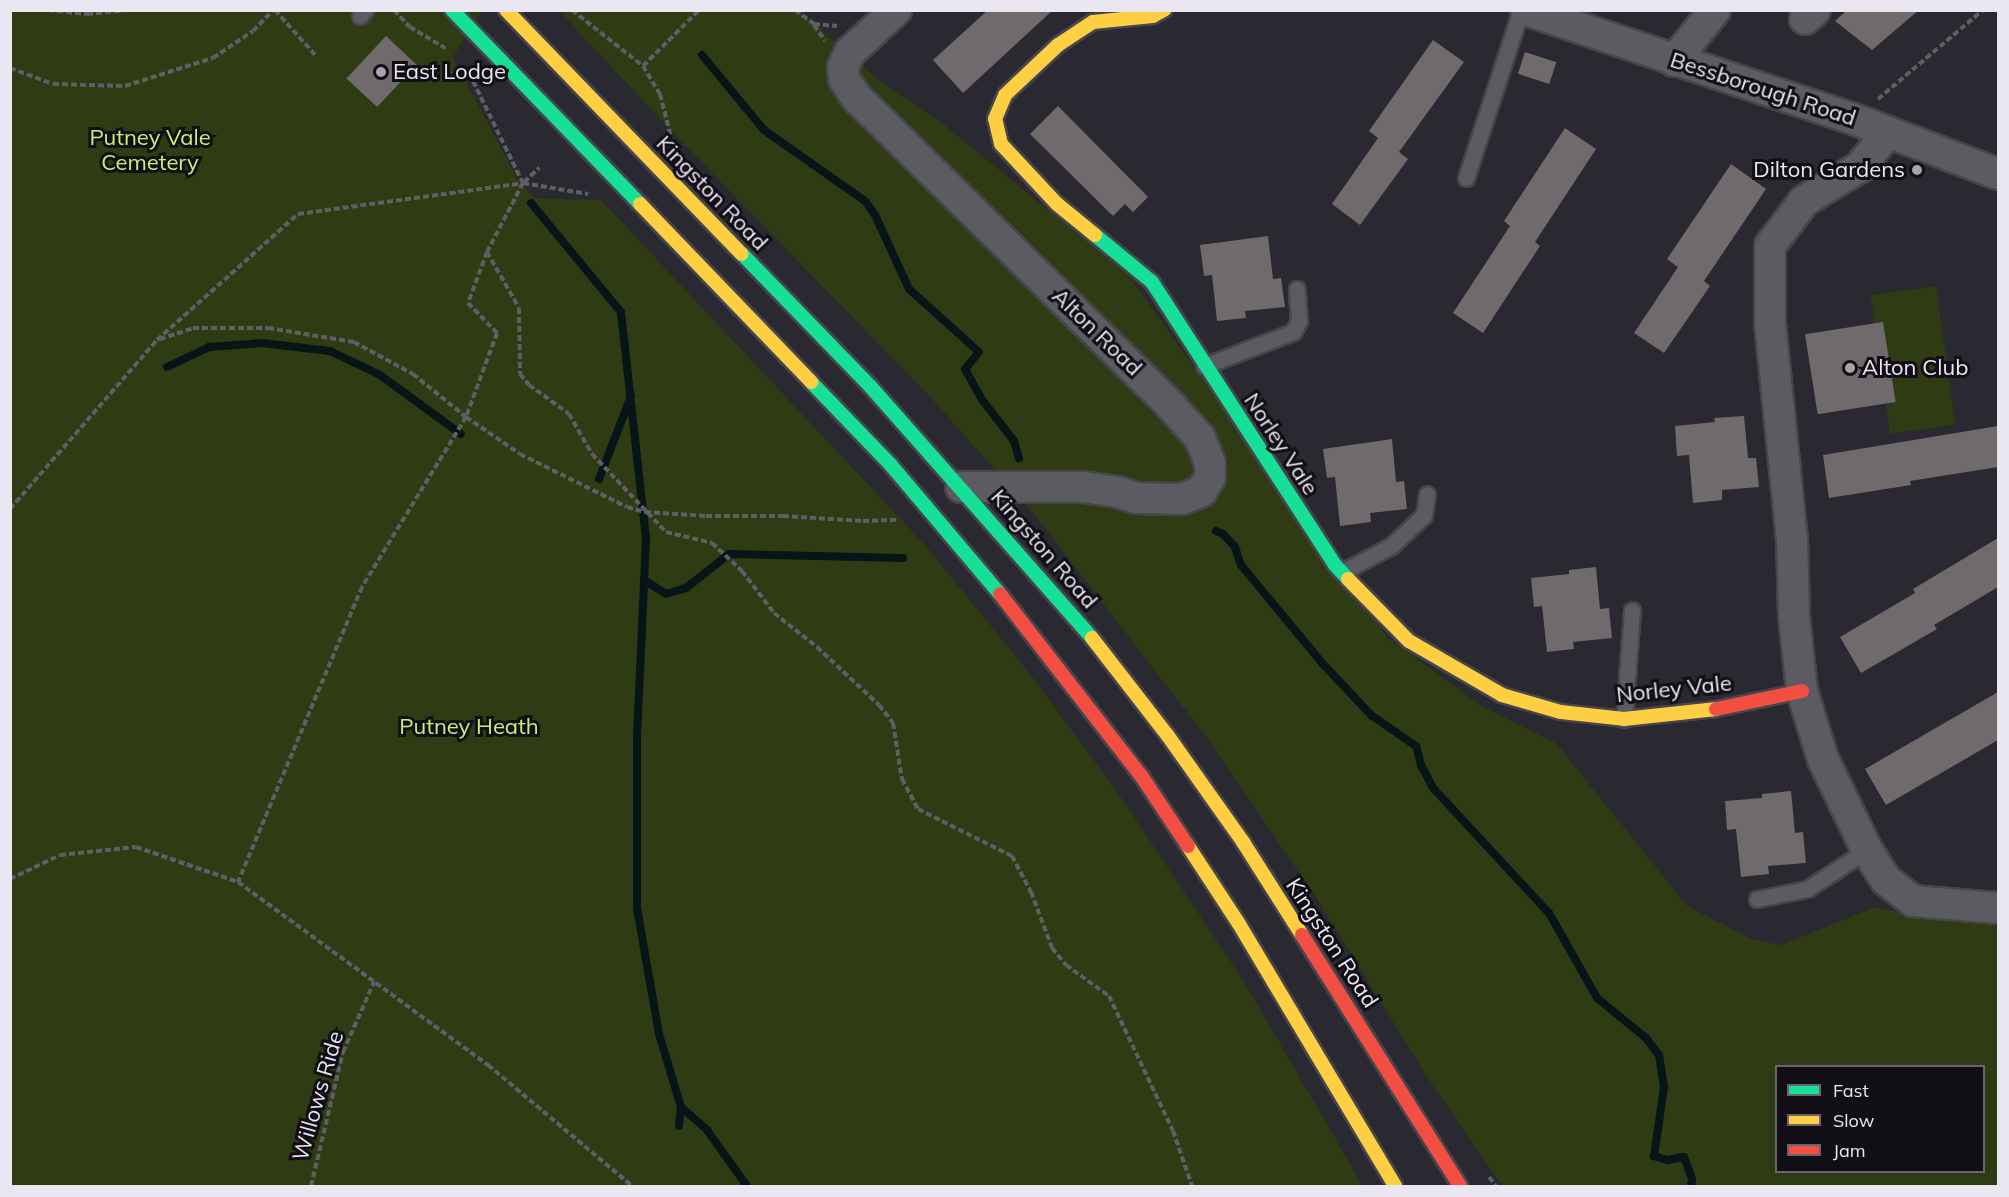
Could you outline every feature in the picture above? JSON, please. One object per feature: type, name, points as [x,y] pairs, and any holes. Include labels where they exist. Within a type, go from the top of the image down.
[{"type":"main road","points":[[452,10],[890,464],[1033,634],[1142,777],[1239,924],[1371,1142],[1395,1186]]},
{"type":"main road","name":"Kingston Road","points":[[506,10],[870,386],[1088,632],[1175,746],[1243,842],[1460,1186]]},
{"type":"main road","name":"Norley Vale","points":[[1164,10],[1153,16],[1093,22],[1058,45],[1005,95],[995,119],[1001,144],[1057,204],[1152,282],[1204,366],[1342,572],[1408,641],[1502,695],[1561,712],[1624,719],[1716,710],[1802,691]]},
{"type":"street","name":"Alton Road","points":[[896,10],[850,52],[843,67],[844,79],[856,98],[1172,406],[1200,438],[1210,463],[1210,477],[1202,491],[1182,499],[1136,498],[1118,492],[1083,487],[961,487]]},
{"type":"street","name":"Bessborough Road","points":[[1526,10],[1854,119],[1998,174]]},
{"type":"street","points":[[1674,61],[1715,10]]},
{"type":"street","points":[[1888,132],[1860,167],[1804,201],[1770,246],[1770,323],[1791,527],[1794,616],[1802,691],[1822,759],[1867,850],[1886,880],[1913,901],[1998,908]]},
{"type":"lane","points":[[1466,178],[1521,10]]},
{"type":"lane","points":[[1204,366],[1293,332],[1299,321],[1297,289]]},
{"type":"lane","points":[[1342,572],[1391,546],[1424,515],[1427,494]]},
{"type":"lane","points":[[1624,719],[1632,610]]},
{"type":"lane","points":[[1757,899],[1807,889],[1867,850]]},
{"type":"path","points":[[48,10],[87,14],[128,10]]},
{"type":"path","points":[[10,69],[53,84],[125,86],[213,58],[254,31],[274,10],[317,57]]},
{"type":"path","points":[[394,10],[410,27],[448,50]]},
{"type":"path","points":[[572,10],[643,66],[660,94],[673,142]]},
{"type":"path","points":[[643,66],[699,10]]},
{"type":"path","points":[[795,10],[814,24],[855,28],[868,36]]},
{"type":"path","points":[[1854,119],[1983,10]]},
{"type":"path","points":[[465,65],[523,183]]},
{"type":"path","points":[[238,882],[362,587],[466,417],[497,333],[468,303],[487,252],[523,183],[539,168]]},
{"type":"path","points":[[10,508],[157,340],[298,214],[523,183],[594,195]]},
{"type":"path","points":[[487,252],[519,308],[520,374],[529,385],[569,414],[592,454],[666,532],[712,543],[742,571],[774,613],[817,647],[879,705],[893,723],[902,780],[918,809],[1012,856],[1031,892],[1052,948],[1066,965],[1109,996],[1173,1131],[1192,1186]]},
{"type":"path","points":[[157,340],[193,328],[268,328],[354,342],[413,374],[466,417],[520,454],[577,484],[627,507],[645,512],[706,516],[783,516],[863,522],[907,520]]},
{"type":"path","points":[[10,879],[60,855],[136,847],[238,882],[488,1065],[632,1186]]},
{"type":"path","name":"Willows Ride","points":[[311,1186],[343,1052],[375,982]]},
{"type":"green space","name":"Putney Heath","points":[[10,11],[481,11],[453,57],[518,180],[535,198],[601,200],[926,546],[1034,679],[1120,796],[1243,980],[1363,1186],[11,1186]]},
{"type":"green space","points":[[559,11],[800,11],[880,81],[942,123],[1129,276],[1388,638],[1482,706],[1557,744],[1687,906],[1752,939],[1781,945],[1875,907],[1904,913],[1998,919],[1998,1186],[1502,1186],[1425,1074],[1319,902],[1210,742],[1034,514],[932,399],[679,139]]},
{"type":"green space","points":[[1936,286],[1955,425],[1890,434],[1871,295]]},
{"type":"building","points":[[988,10],[1053,10],[963,93],[933,60]]},
{"type":"building","points":[[1847,10],[1919,10],[1872,50],[1835,21]]},
{"type":"building","name":"East Lodge","points":[[386,36],[417,65],[377,107],[346,78]]},
{"type":"building","points":[[1433,40],[1464,62],[1399,152],[1408,159],[1360,225],[1332,204],[1378,138],[1369,131]]},
{"type":"building","points":[[1525,52],[1556,62],[1549,84],[1518,74]]},
{"type":"building","points":[[1058,106],[1148,197],[1133,212],[1125,204],[1113,216],[1030,134]]},
{"type":"building","points":[[1565,128],[1596,149],[1535,242],[1540,246],[1483,333],[1453,313],[1510,226],[1504,221]]},
{"type":"building","points":[[1731,164],[1766,189],[1704,281],[1710,286],[1664,353],[1634,333],[1678,267],[1667,259]]},
{"type":"building","points":[[1268,236],[1273,279],[1281,278],[1285,307],[1245,311],[1246,318],[1217,321],[1212,275],[1204,276],[1200,245]]},
{"type":"building","name":"Alton Club","points":[[1883,322],[1896,402],[1818,414],[1805,334]]},
{"type":"building","points":[[1744,416],[1748,458],[1756,458],[1759,487],[1722,490],[1722,500],[1693,503],[1689,455],[1677,456],[1675,426],[1715,422],[1714,418]]},
{"type":"building","points":[[1998,426],[1998,467],[1910,481],[1911,485],[1829,498],[1823,455]]},
{"type":"building","points":[[1392,439],[1396,482],[1404,481],[1407,509],[1370,513],[1371,522],[1340,526],[1335,477],[1327,478],[1323,449]]},
{"type":"building","points":[[1998,538],[1998,587],[1934,625],[1937,629],[1861,673],[1840,637],[1915,593],[1913,589]]},
{"type":"building","points":[[1596,567],[1600,609],[1609,608],[1612,638],[1573,642],[1574,649],[1547,652],[1542,606],[1534,607],[1531,578],[1569,574],[1569,570]]},
{"type":"building","points":[[1998,692],[1998,740],[1886,805],[1865,769]]},
{"type":"building","points":[[1791,791],[1795,833],[1803,832],[1806,863],[1768,866],[1769,874],[1741,877],[1736,829],[1727,830],[1725,801],[1762,798],[1762,794]]},
{"type":"waterway","points":[[702,55],[764,130],[865,201],[875,215],[909,289],[979,352],[965,369],[983,401],[1014,441],[1019,458]]},
{"type":"waterway","points":[[531,203],[621,312],[646,539],[637,734],[637,908],[659,1034],[681,1107],[679,1126]]},
{"type":"waterway","points":[[167,367],[209,347],[262,343],[330,351],[380,375],[461,434]]},
{"type":"waterway","points":[[599,479],[631,396]]},
{"type":"waterway","points":[[1216,531],[1223,534],[1235,547],[1241,565],[1323,664],[1371,715],[1416,746],[1421,765],[1434,789],[1549,913],[1597,998],[1646,1038],[1659,1055],[1664,1087],[1654,1156],[1667,1160],[1684,1157],[1692,1179],[1691,1186]]},
{"type":"waterway","points":[[644,580],[666,594],[686,588],[729,554],[903,558]]},
{"type":"waterway","points":[[681,1107],[707,1130],[747,1186]]},
{"type":"traffic: fast","points":[[452,10],[640,204]]},
{"type":"traffic: fast","points":[[1095,235],[1152,282],[1335,565],[1348,579]]},
{"type":"traffic: fast","points":[[742,254],[870,386],[1092,638]]},
{"type":"traffic: fast","points":[[811,382],[890,464],[1000,594]]},
{"type":"traffic: slow","points":[[506,10],[742,254]]},
{"type":"traffic: slow","points":[[1095,235],[1057,204],[1001,144],[995,119],[1005,95],[1058,45],[1093,22],[1153,16],[1164,10]]},
{"type":"traffic: slow","points":[[640,204],[811,382]]},
{"type":"traffic: slow","points":[[1348,579],[1409,641],[1502,695],[1561,712],[1624,719],[1716,709]]},
{"type":"traffic: slow","points":[[1092,638],[1168,736],[1243,842],[1302,935]]},
{"type":"traffic: slow","points":[[1188,846],[1239,924],[1395,1186]]},
{"type":"traffic: jam","points":[[1000,594],[1142,777],[1188,846]]},
{"type":"traffic: jam","points":[[1716,709],[1802,691]]},
{"type":"traffic: jam","points":[[1302,935],[1460,1186]]},
{"type":"place","name":"East Lodge","points":[[381,72]]},
{"type":"place","name":"Dilton Gardens","points":[[1917,170]]},
{"type":"place","name":"Alton Club","points":[[1850,368]]},
{"type":"park label","name":"Putney Vale Cemetery","points":[[150,150]]}]
